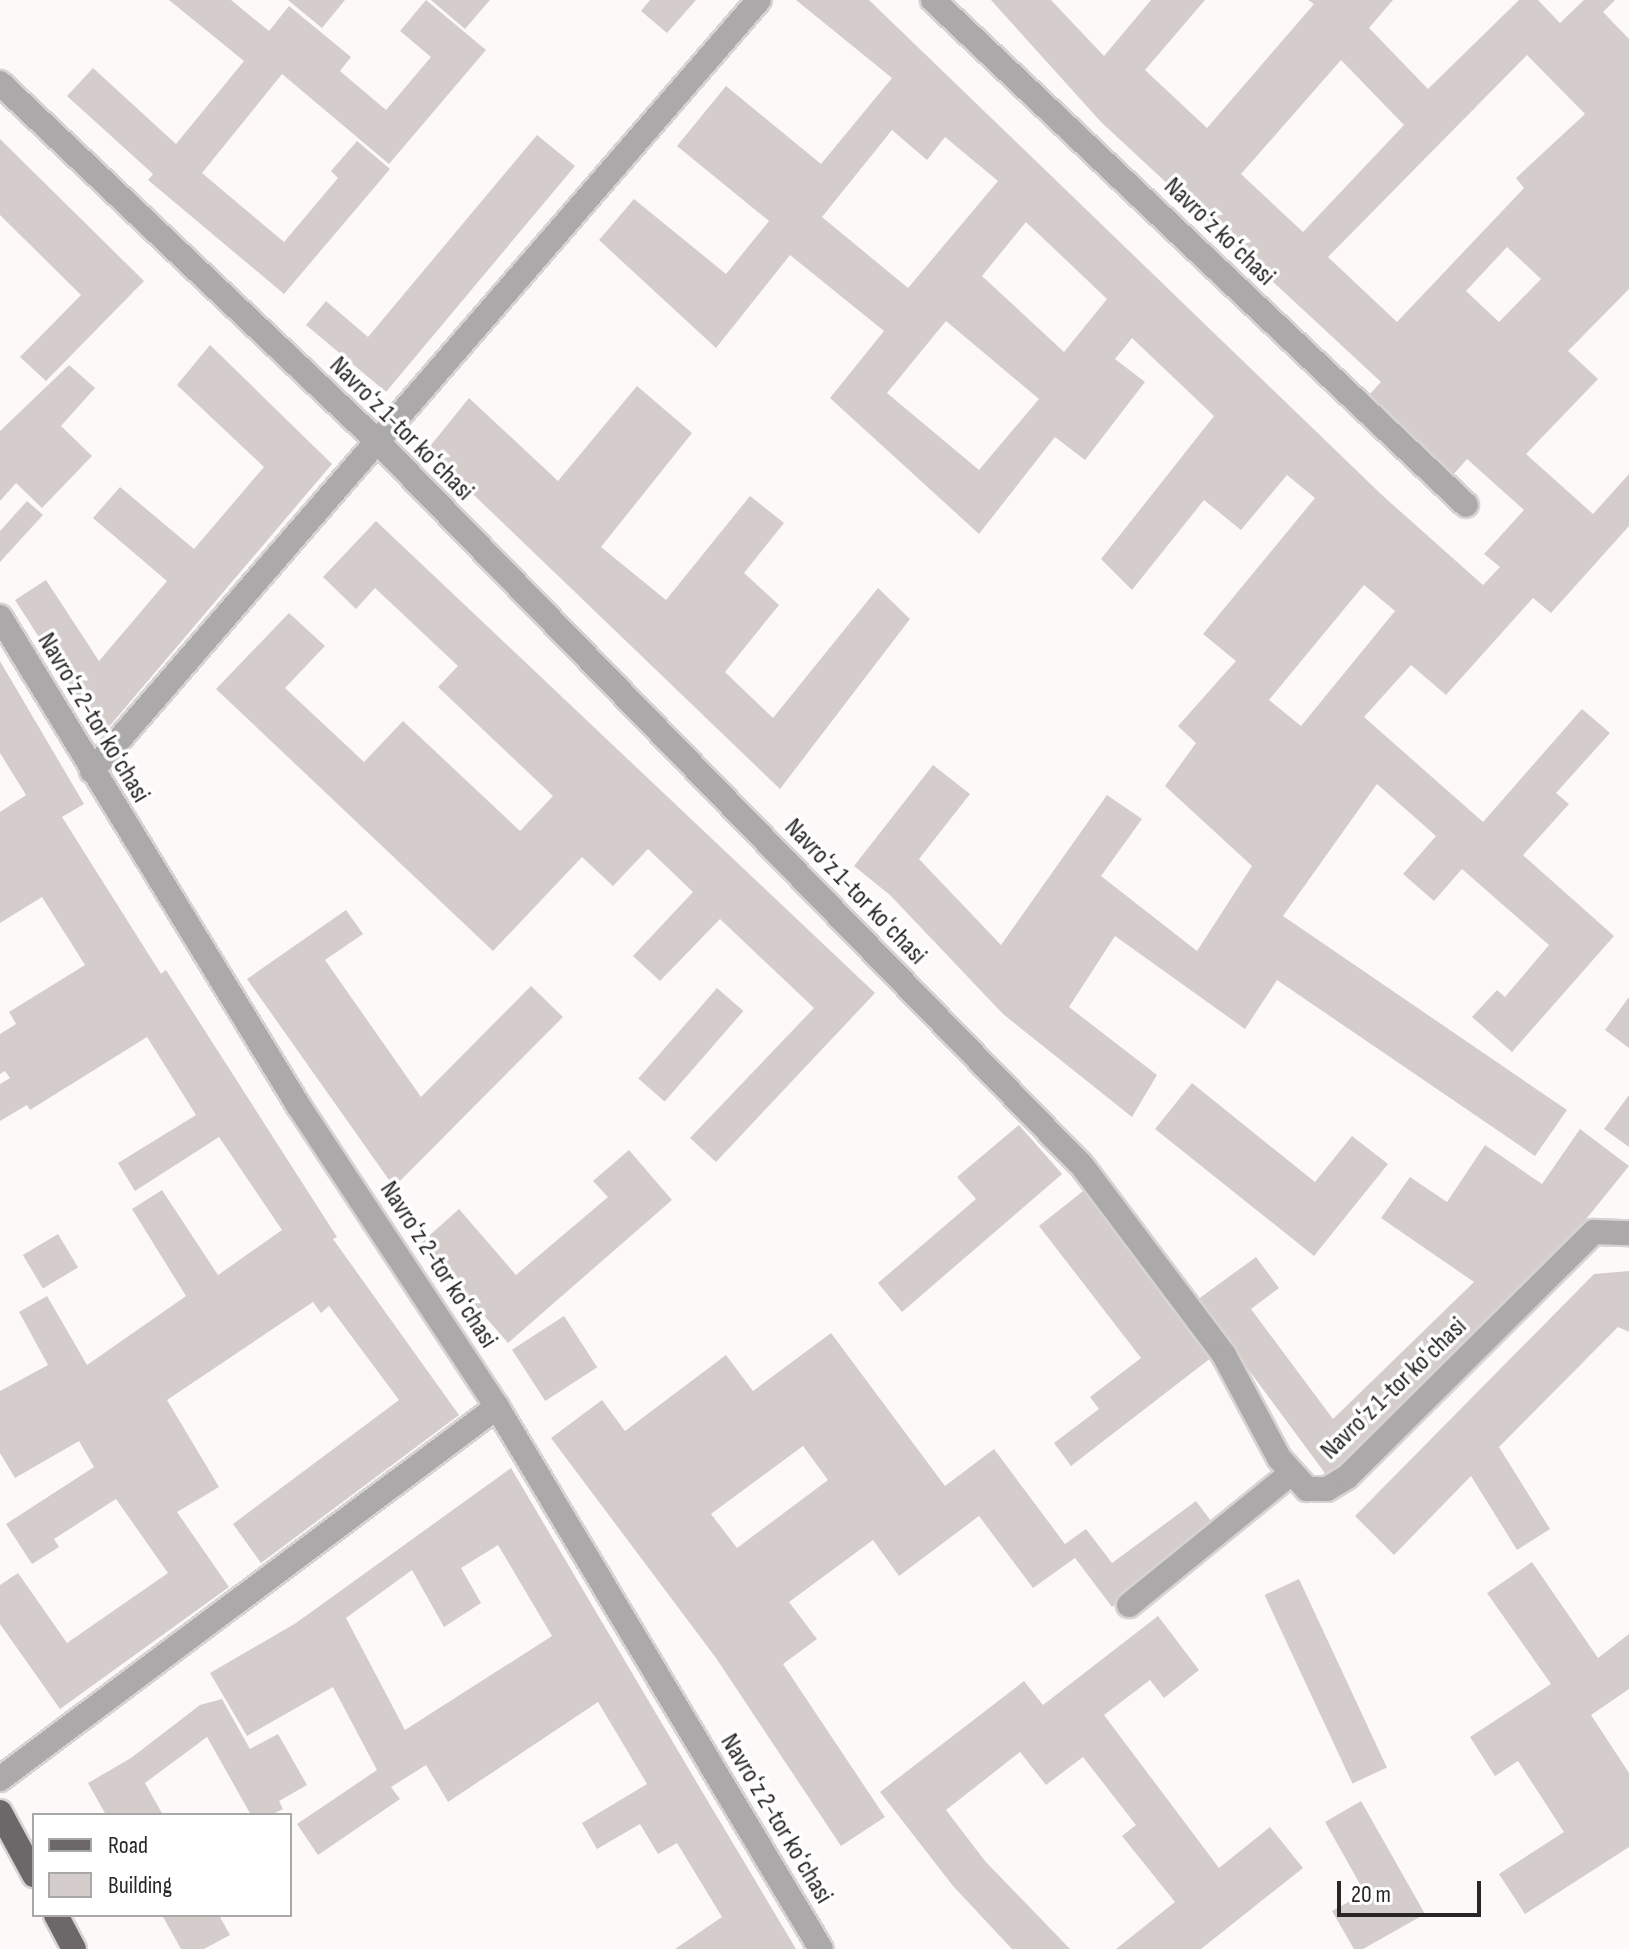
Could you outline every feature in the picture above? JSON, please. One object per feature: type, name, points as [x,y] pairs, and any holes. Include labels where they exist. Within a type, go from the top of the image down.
[{"type":"main road","points":[[0,1812],[32,1871]]},
{"type":"main road","points":[[57,1917],[74,1949]]},
{"type":"street","points":[[92,771],[759,0]]},
{"type":"street","name":"Navroʻz koʻchasi","points":[[933,0],[1466,505]]},
{"type":"street","name":"Navroʻz 1-tor koʻchasi","points":[[0,83],[376,440],[1083,1167],[1224,1355],[1290,1474],[1307,1489],[1327,1489],[1347,1477],[1594,1232],[1629,1233]]},
{"type":"street","name":"Navroʻz 2-tor koʻchasi","points":[[0,617],[298,1105],[497,1407],[821,1949]]},
{"type":"street","points":[[0,1779],[497,1407]]},
{"type":"street","points":[[1129,1605],[1290,1474]]},
{"type":"building","points":[[169,0],[231,0],[269,31],[289,6],[351,57],[340,71],[386,110],[431,57],[400,31],[426,0],[486,50],[389,164],[282,74],[202,173],[284,242],[338,178],[331,171],[357,141],[390,169],[284,294],[148,180],[153,174],[67,96],[93,68],[176,144],[244,61]]},
{"type":"building","points":[[288,0],[345,0],[322,28]]},
{"type":"building","points":[[431,0],[490,0],[465,29]]},
{"type":"building","points":[[650,0],[696,0],[667,33],[641,11]]},
{"type":"building","points":[[796,0],[869,0],[1383,496],[1483,585],[1500,567],[1484,554],[1524,510],[1467,459],[1453,475],[1369,395],[1381,382],[1101,122],[991,0],[1051,0],[1104,56],[1151,0],[1205,0],[1145,70],[1207,128],[1314,4],[1308,0],[1393,0],[1369,28],[1428,89],[1519,0],[1538,0],[1560,23],[1584,0],[1615,0],[1603,12],[1629,39],[1629,289],[1568,351],[1598,379],[1526,454],[1593,514],[1629,474],[1629,526],[1551,613],[1533,598],[1446,695],[1411,665],[1364,717],[1483,822],[1582,709],[1610,733],[1556,793],[1569,804],[1523,855],[1614,936],[1512,1052],[1472,1017],[1497,990],[1505,997],[1549,945],[1462,869],[1434,901],[1403,874],[1436,836],[1377,784],[1283,916],[1567,1110],[1535,1156],[1277,980],[1245,1029],[1115,936],[1069,1007],[1157,1075],[1132,1117],[1003,1014],[890,895],[854,866],[933,765],[970,794],[919,859],[1001,945],[1107,795],[1142,819],[1101,876],[1197,951],[1252,866],[1165,786],[1196,743],[1178,726],[1236,661],[1203,634],[1315,498],[1287,475],[1241,530],[1204,500],[1132,590],[1101,559],[1214,416],[1132,338],[1115,359],[1145,382],[1085,460],[1055,437],[979,534],[830,398],[884,331],[790,255],[716,348],[599,240],[634,199],[726,274],[769,221],[677,146],[726,86],[821,164],[892,78]],"holes":[[[1527,55],[1585,114],[1516,178],[1524,188],[1397,322],[1328,257]],[[1341,60],[1404,125],[1303,232],[1241,174]],[[892,130],[927,160],[945,137],[998,181],[908,288],[822,217]],[[1026,222],[1107,299],[1064,352],[982,276]],[[1507,247],[1541,279],[1499,322],[1466,291]],[[946,321],[1039,399],[979,470],[887,393]],[[1364,585],[1395,611],[1301,726],[1269,700]]]},
{"type":"building","points":[[537,135],[575,166],[386,392],[306,325],[326,301],[368,337]]},
{"type":"building","points":[[0,139],[144,281],[46,381],[20,357],[81,295],[0,215]]},
{"type":"building","points":[[210,345],[332,464],[102,735],[15,600],[46,580],[99,661],[167,581],[93,518],[120,487],[194,549],[264,467],[177,385]]},
{"type":"building","points":[[69,365],[95,388],[61,426],[92,456],[42,508],[16,483],[0,501],[0,431]]},
{"type":"building","points":[[637,386],[692,433],[601,547],[666,600],[750,496],[784,523],[744,573],[779,605],[725,672],[773,718],[878,588],[910,619],[780,789],[427,450],[469,398],[558,481]]},
{"type":"building","points":[[27,501],[43,515],[0,562],[0,531]]},
{"type":"building","points":[[376,521],[875,993],[716,1162],[690,1138],[814,1008],[720,919],[660,981],[633,956],[693,892],[648,849],[613,886],[582,857],[493,951],[216,689],[289,613],[325,646],[285,688],[364,762],[403,721],[520,831],[553,796],[438,687],[458,666],[375,588],[356,609],[323,577]]},
{"type":"building","points":[[0,661],[84,804],[62,817],[161,974],[166,970],[337,1237],[333,1239],[459,1415],[261,1563],[233,1524],[399,1400],[329,1306],[321,1313],[313,1302],[167,1400],[219,1487],[177,1512],[229,1587],[60,1709],[0,1624],[0,1585],[18,1573],[67,1643],[168,1573],[116,1499],[54,1539],[59,1547],[32,1564],[6,1524],[94,1467],[79,1441],[15,1478],[0,1453],[0,1391],[48,1365],[19,1312],[47,1296],[87,1365],[186,1296],[132,1209],[162,1190],[218,1275],[282,1230],[219,1137],[135,1191],[118,1163],[196,1115],[147,1037],[30,1110],[27,1105],[0,1121],[0,1084],[10,1078],[5,1071],[0,1074],[0,1034],[16,1024],[9,1012],[85,965],[42,897],[0,923],[0,812],[26,795],[0,753]]},
{"type":"building","points":[[346,910],[363,934],[325,960],[421,1097],[531,986],[563,1017],[394,1187],[247,979]]},
{"type":"building","points":[[717,988],[743,1011],[665,1102],[638,1079]]},
{"type":"building","points":[[1629,997],[1629,1048],[1605,1030]]},
{"type":"building","points":[[1192,1083],[1315,1182],[1352,1136],[1388,1164],[1314,1256],[1155,1129]]},
{"type":"building","points":[[1629,1095],[1629,1147],[1604,1129]]},
{"type":"building","points":[[1019,1125],[1062,1174],[902,1312],[878,1283],[976,1199],[957,1177]]},
{"type":"building","points":[[1580,1129],[1629,1166],[1545,1270],[1330,1480],[1197,1300],[1256,1257],[1279,1288],[1251,1309],[1333,1419],[1474,1282],[1381,1218],[1410,1177],[1447,1202],[1485,1145],[1542,1184]]},
{"type":"building","points":[[629,1150],[672,1200],[508,1343],[421,1243],[459,1209],[516,1275],[608,1197],[593,1181]]},
{"type":"building","points":[[1087,1188],[1216,1354],[1071,1466],[1054,1443],[1099,1409],[1090,1397],[1141,1358],[1039,1226]]},
{"type":"building","points":[[58,1234],[78,1267],[43,1289],[23,1255]]},
{"type":"building","points":[[1629,1271],[1629,1332],[1618,1327],[1499,1447],[1550,1529],[1517,1550],[1471,1476],[1394,1555],[1355,1516],[1594,1274]]},
{"type":"building","points":[[564,1316],[597,1367],[545,1401],[512,1350]]},
{"type":"building","points":[[831,1333],[945,1486],[994,1449],[1065,1544],[1086,1529],[1112,1563],[1196,1501],[1217,1529],[1112,1607],[1075,1558],[1033,1588],[979,1516],[899,1576],[873,1540],[789,1602],[817,1639],[783,1664],[885,1817],[841,1846],[716,1658],[551,1438],[602,1400],[625,1431],[726,1355],[753,1391]],"holes":[[[803,1446],[828,1480],[737,1548],[711,1514]]]},
{"type":"building","points":[[511,1468],[796,1949],[675,1949],[722,1917],[677,1843],[658,1854],[640,1824],[597,1849],[582,1823],[647,1784],[598,1702],[448,1802],[426,1765],[391,1787],[400,1799],[318,1855],[297,1824],[377,1770],[333,1687],[247,1736],[210,1673],[296,1623]],"holes":[[[498,1545],[552,1636],[405,1730],[346,1618],[412,1570],[444,1627],[481,1603],[461,1568]]]},
{"type":"building","points":[[1532,1562],[1598,1658],[1629,1634],[1629,1689],[1591,1715],[1629,1773],[1629,1847],[1525,1914],[1499,1874],[1564,1832],[1518,1761],[1495,1776],[1470,1737],[1551,1684],[1487,1593]]},
{"type":"building","points":[[1299,1579],[1387,1768],[1352,1784],[1265,1595]]},
{"type":"building","points":[[1158,1616],[1199,1670],[1164,1698],[1150,1680],[1104,1715],[1219,1868],[1270,1827],[1303,1868],[1201,1949],[1116,1949],[1175,1902],[1122,1836],[1136,1825],[1083,1757],[1046,1785],[1020,1752],[946,1810],[985,1861],[1070,1949],[1012,1949],[953,1886],[880,1792],[1024,1681],[1043,1705]]},
{"type":"building","points":[[222,1699],[250,1749],[278,1734],[307,1785],[279,1801],[283,1809],[275,1813],[250,1813],[207,1737],[145,1783],[162,1813],[105,1813],[88,1783],[131,1758],[200,1705]]},
{"type":"building","points":[[1361,1801],[1425,1914],[1363,1949],[1354,1949],[1332,1911],[1365,1893],[1325,1822]]},
{"type":"building","points":[[163,1917],[220,1917],[230,1935],[204,1949],[181,1949]]}]
